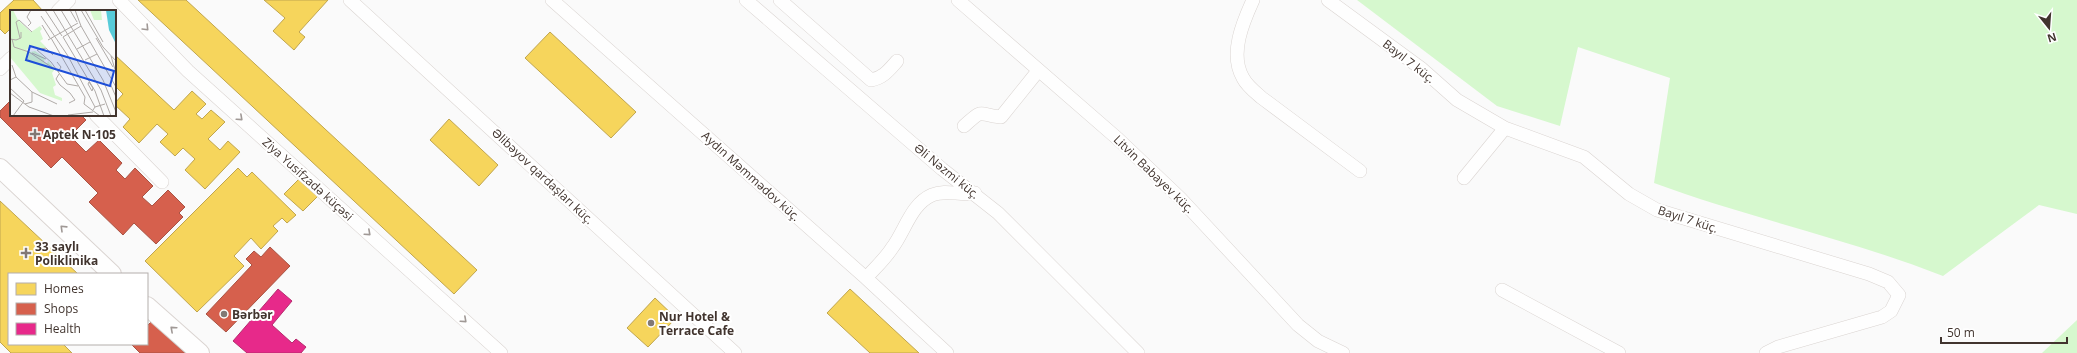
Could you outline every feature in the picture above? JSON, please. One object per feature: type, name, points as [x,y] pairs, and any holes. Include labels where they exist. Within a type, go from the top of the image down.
[{"type":"street","points":[[59,10],[69,0]]},
{"type":"street","name":"Ziya Yusifzadə küçəsi","points":[[119,0],[188,71],[501,353]]},
{"type":"street","name":"Əlibəyov qardaşları küç.","points":[[350,0],[735,353]]},
{"type":"street","name":"Aydın Məmmədov küç.","points":[[552,0],[866,278],[948,353]]},
{"type":"street","name":"Əli Nəzmi küç.","points":[[746,0],[942,169],[974,193],[1013,227],[1138,353]]},
{"type":"street","points":[[780,0],[871,80],[878,79],[897,62]]},
{"type":"street","name":"Litvin Babayev küç.","points":[[958,0],[1118,139],[1174,193],[1298,325],[1318,341],[1343,353]]},
{"type":"street","points":[[1253,0],[1242,30],[1238,50],[1237,63],[1242,77],[1262,98],[1360,171]]},
{"type":"street","name":"Bayıl 7 küç.","points":[[1328,0],[1422,69],[1457,100],[1505,128],[1584,157],[1629,194],[1657,210],[1869,274],[1888,282],[1899,295],[1891,310],[1882,317],[1778,347],[1766,353]]},
{"type":"street","points":[[0,69],[10,59]]},
{"type":"street","points":[[964,126],[977,114],[982,112],[1001,117],[1038,70]]},
{"type":"street","points":[[97,116],[162,182]]},
{"type":"street","points":[[1464,178],[1505,128]]},
{"type":"street","points":[[0,168],[111,273]]},
{"type":"street","points":[[866,278],[893,247],[919,204],[932,195],[944,192],[966,195],[974,193]]},
{"type":"street","points":[[1502,290],[1619,353]]},
{"type":"street","points":[[148,307],[200,353]]},
{"type":"green space","points":[[1357,0],[2077,0],[2077,214],[2039,205],[1943,276],[1872,251],[1690,196],[1654,183],[1670,78],[1578,47],[1560,126],[1497,106]]},
{"type":"green space","points":[[2077,320],[2077,353],[2042,353]]},
{"type":"building: Homes","points":[[14,0],[33,0],[42,10],[10,10],[10,29],[5,34],[0,29],[0,13]]},
{"type":"building: Homes","points":[[138,0],[186,0],[477,270],[454,294]]},
{"type":"building: Homes","points":[[264,0],[328,0],[299,32],[305,37],[294,50],[273,31],[285,18]]},
{"type":"building: Homes","points":[[550,32],[636,112],[611,138],[525,58]]},
{"type":"building: Homes","points":[[116,56],[174,110],[192,91],[206,104],[196,114],[202,119],[211,110],[225,122],[208,139],[220,150],[228,141],[240,152],[205,189],[185,170],[195,159],[183,148],[175,156],[160,142],[168,134],[157,124],[139,143],[123,127],[130,119],[116,106],[116,102],[123,94],[116,87]]},
{"type":"building: Homes","points":[[449,119],[498,165],[479,186],[430,140]]},
{"type":"building: Homes","points":[[238,168],[247,177],[252,172],[296,215],[287,223],[282,218],[273,226],[278,231],[261,249],[251,238],[234,256],[244,266],[197,312],[145,261]]},
{"type":"building: Homes","points":[[299,179],[318,196],[303,211],[284,194]]},
{"type":"building: Homes","points":[[0,201],[77,273],[8,273],[8,345],[64,345],[72,353],[11,353],[0,342]]},
{"type":"building: Homes","points":[[850,289],[919,353],[870,353],[827,313]]},
{"type":"building: Homes","name":"Nur Hotel & Terrace Cafe","points":[[655,298],[676,318],[648,347],[627,328]]},
{"type":"building: Shops","points":[[10,101],[10,116],[82,116],[86,120],[70,136],[86,152],[99,140],[122,163],[116,170],[125,179],[135,168],[153,186],[142,197],[152,206],[168,190],[185,207],[179,213],[183,217],[156,244],[134,223],[123,235],[89,202],[98,193],[62,157],[51,168],[0,117],[0,111]]},
{"type":"building: Shops","points":[[270,247],[290,266],[226,332],[206,314],[252,265],[246,259],[254,251],[261,257]]},
{"type":"building: Shops","points":[[151,322],[185,353],[140,353],[132,345],[148,345],[148,325]]},
{"type":"building: Health","points":[[278,289],[292,301],[272,325],[292,343],[296,339],[306,347],[301,353],[247,353],[233,341]]},
{"type":"place","name":"Aptek N-105","points":[[35,134]]},
{"type":"place","name":"33 saylı Poliklinika","points":[[26,253]]},
{"type":"place","name":"Bərbər","points":[[224,314]]},
{"type":"place","name":"Nur Hotel & Terrace Cafe","points":[[651,323]]}]
